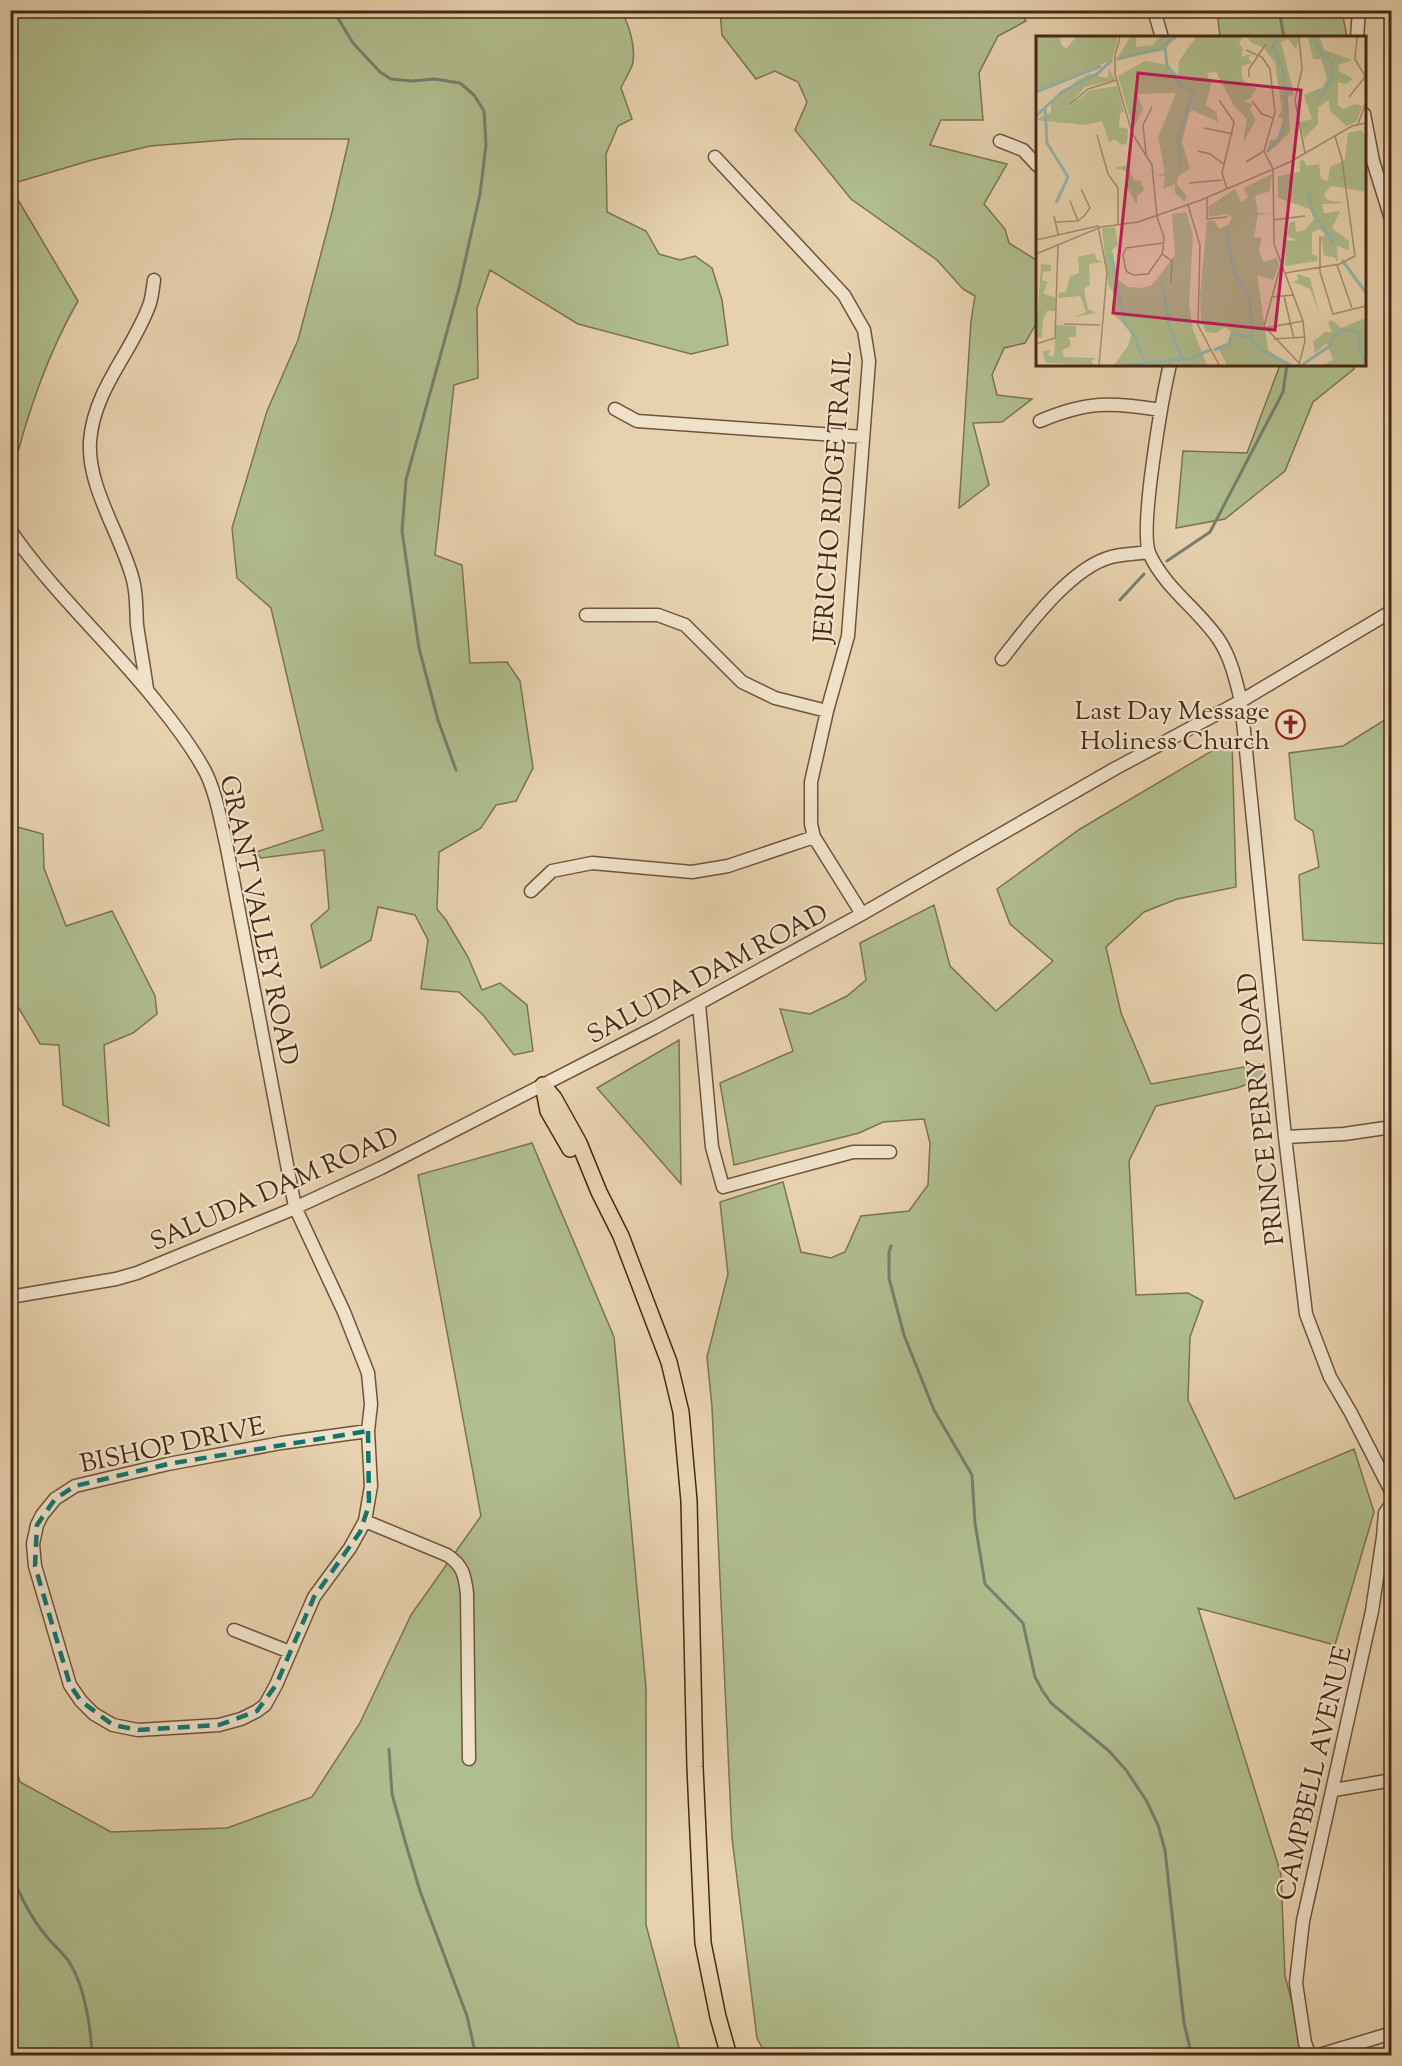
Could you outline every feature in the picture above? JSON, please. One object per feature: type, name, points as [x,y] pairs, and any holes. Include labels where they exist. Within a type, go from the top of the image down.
[{"type":"main road","points":[[543,1085],[548,1111],[580,1167],[599,1191],[621,1236],[669,1362],[681,1412],[689,1501],[695,1778],[703,1943],[718,2017],[729,2055]]},
{"type":"street","points":[[1154,10],[1161,36]]},
{"type":"street","points":[[1357,36],[1359,10]]},
{"type":"street","points":[[1366,120],[1373,161],[1392,222]]},
{"type":"street","points":[[1000,141],[1023,150],[1036,164]]},
{"type":"street","name":"JERICHO RIDGE TRAIL","points":[[715,157],[844,295],[864,330],[869,361],[848,636],[827,711],[811,782],[811,824],[814,837],[862,914]]},
{"type":"street","points":[[147,690],[137,625],[137,594],[126,558],[91,469],[90,440],[100,401],[109,380],[139,327],[150,302],[154,280]]},
{"type":"street","points":[[1002,659],[1042,609],[1085,571],[1110,558],[1148,552],[1146,518],[1170,366]]},
{"type":"street","points":[[1040,421],[1066,410],[1106,404],[1161,410]]},
{"type":"street","points":[[615,410],[637,422],[863,437]]},
{"type":"street","name":"GRANT VALLEY ROAD","points":[[10,530],[45,575],[179,729],[196,756],[212,789],[227,848],[295,1207]]},
{"type":"street","name":"PRINCE PERRY ROAD","points":[[1148,552],[1165,581],[1219,640],[1229,659],[1241,701],[1285,1137],[1306,1314],[1330,1377],[1352,1413],[1392,1493]]},
{"type":"street","name":"SALUDA DAM ROAD","points":[[10,1297],[137,1274],[381,1168],[699,1004],[862,914],[1106,774],[1241,701],[1392,611]]},
{"type":"street","points":[[585,615],[658,615],[685,625],[742,682],[775,698],[827,711]]},
{"type":"street","points":[[531,891],[552,871],[592,863],[692,872],[728,866],[814,837]]},
{"type":"street","points":[[699,1004],[712,1147],[723,1187],[853,1152],[890,1152]]},
{"type":"street","points":[[1285,1137],[1344,1134],[1392,1127]]},
{"type":"street","name":"BISHOP DRIVE","points":[[295,1207],[344,1312],[368,1373],[371,1404],[368,1431],[371,1486],[365,1521],[350,1548],[314,1597],[265,1705],[257,1711],[241,1719],[219,1725],[138,1730],[113,1725],[94,1714],[81,1701],[70,1685],[35,1566],[33,1544],[37,1525],[55,1499],[75,1486],[180,1462],[281,1443],[368,1431]]},
{"type":"street","name":"CAMPBELL AVENUE","points":[[1310,2055],[1305,2043],[1296,1983],[1298,1954],[1303,1921],[1372,1611],[1385,1513],[1392,1503]]},
{"type":"street","points":[[365,1521],[447,1555],[456,1560],[464,1571],[467,1594],[470,1759]]},
{"type":"street","points":[[234,1630],[290,1652]]},
{"type":"street","points":[[1334,1790],[1392,1780]]},
{"type":"street","points":[[1316,2055],[1392,2033]]},
{"type":"highlighted area","points":[[368,1431],[369,1505],[360,1532],[314,1597],[276,1685],[257,1711],[219,1725],[138,1730],[113,1725],[81,1701],[70,1685],[35,1566],[37,1525],[55,1499],[75,1486],[168,1464]]},
{"type":"green space","points":[[11,10],[621,10],[634,52],[632,66],[621,88],[632,119],[618,126],[606,154],[607,212],[646,231],[659,254],[680,260],[695,256],[712,268],[722,300],[728,345],[691,354],[578,324],[490,270],[477,308],[478,378],[454,385],[435,555],[462,565],[470,663],[507,662],[520,681],[533,768],[516,801],[496,805],[481,828],[439,852],[437,909],[468,957],[482,990],[500,983],[527,1005],[533,1051],[514,1055],[484,1016],[459,992],[421,989],[428,940],[415,915],[378,907],[371,940],[321,968],[311,925],[329,909],[324,850],[261,858],[256,852],[323,830],[271,608],[237,578],[232,528],[267,411],[298,340],[349,139],[238,139],[150,146],[11,184]]},
{"type":"green space","points":[[935,10],[942,17],[986,14],[992,11],[1020,11],[1026,21],[998,36],[979,73],[983,120],[941,120],[930,145],[1007,164],[984,204],[1005,229],[1009,243],[1036,260],[1036,324],[1025,343],[1004,348],[992,375],[997,395],[1032,399],[1002,422],[973,423],[989,485],[959,508],[971,321],[975,296],[963,289],[937,260],[851,199],[795,130],[807,102],[798,82],[775,71],[756,79],[722,35],[720,11]]},
{"type":"green space","points":[[1217,11],[1342,11],[1347,36],[1220,36]]},
{"type":"green space","points":[[11,188],[78,301],[56,343],[38,387],[11,479]]},
{"type":"green space","points":[[1280,366],[1353,366],[1354,369],[1313,402],[1285,471],[1225,519],[1176,528],[1183,451],[1247,453]]},
{"type":"green space","points":[[1391,716],[1391,944],[1303,940],[1299,875],[1319,867],[1313,831],[1295,819],[1289,753],[1343,746]]},
{"type":"green space","points":[[1232,739],[1236,887],[1177,899],[1144,912],[1106,947],[1121,1013],[1151,1084],[1260,1064],[1265,1077],[1237,1088],[1156,1106],[1129,1161],[1136,1295],[1188,1293],[1203,1301],[1190,1337],[1188,1400],[1235,1499],[1354,1449],[1374,1512],[1335,1645],[1198,1608],[1281,1874],[1285,1976],[1306,2055],[766,2055],[757,2038],[732,1838],[712,1407],[707,1357],[728,1274],[720,1202],[783,1182],[801,1252],[831,1258],[845,1252],[861,1216],[909,1211],[928,1185],[930,1143],[924,1119],[883,1122],[859,1133],[734,1165],[720,1083],[793,1051],[780,1009],[810,1014],[847,996],[866,980],[860,943],[934,905],[950,966],[996,1011],[1053,961],[1010,924],[997,889],[1080,829]]},
{"type":"green space","points":[[11,819],[14,826],[43,834],[44,868],[66,926],[112,911],[155,996],[157,1014],[133,1033],[104,1045],[109,1126],[63,1105],[59,1045],[40,1044],[11,995]]},
{"type":"green space","points":[[679,1040],[681,1184],[597,1088]]},
{"type":"green space","points":[[532,1143],[614,1337],[646,1688],[646,1925],[681,2055],[11,2055],[10,1751],[20,1782],[111,1832],[227,1828],[312,1797],[360,1723],[411,1615],[481,1516],[418,1175]]},
{"type":"waterway","points":[[333,10],[353,43],[380,72],[391,79],[412,81],[435,79],[460,83],[474,95],[484,111],[486,145],[480,194],[459,288],[406,480],[402,531],[419,648],[438,720],[456,770]]},
{"type":"waterway","points":[[1279,10],[1284,36]]},
{"type":"waterway","points":[[1167,561],[1210,532],[1283,392],[1287,366]]},
{"type":"waterway","points":[[1120,600],[1144,574]]},
{"type":"waterway","points":[[891,1246],[889,1278],[904,1335],[934,1410],[972,1475],[975,1523],[985,1584],[1023,1623],[1035,1677],[1051,1703],[1109,1751],[1126,1770],[1146,1800],[1158,1825],[1165,1850],[1184,2023],[1192,2056]]},
{"type":"waterway","points":[[389,1749],[392,1794],[405,1841],[420,1891],[467,2016],[476,2056]]},
{"type":"waterway","points":[[10,1871],[35,1922],[66,1957],[76,1975],[86,2009],[92,2056]]},
{"type":"place","name":"Last Day Message Holiness Church","points":[[1291,725]]}]
